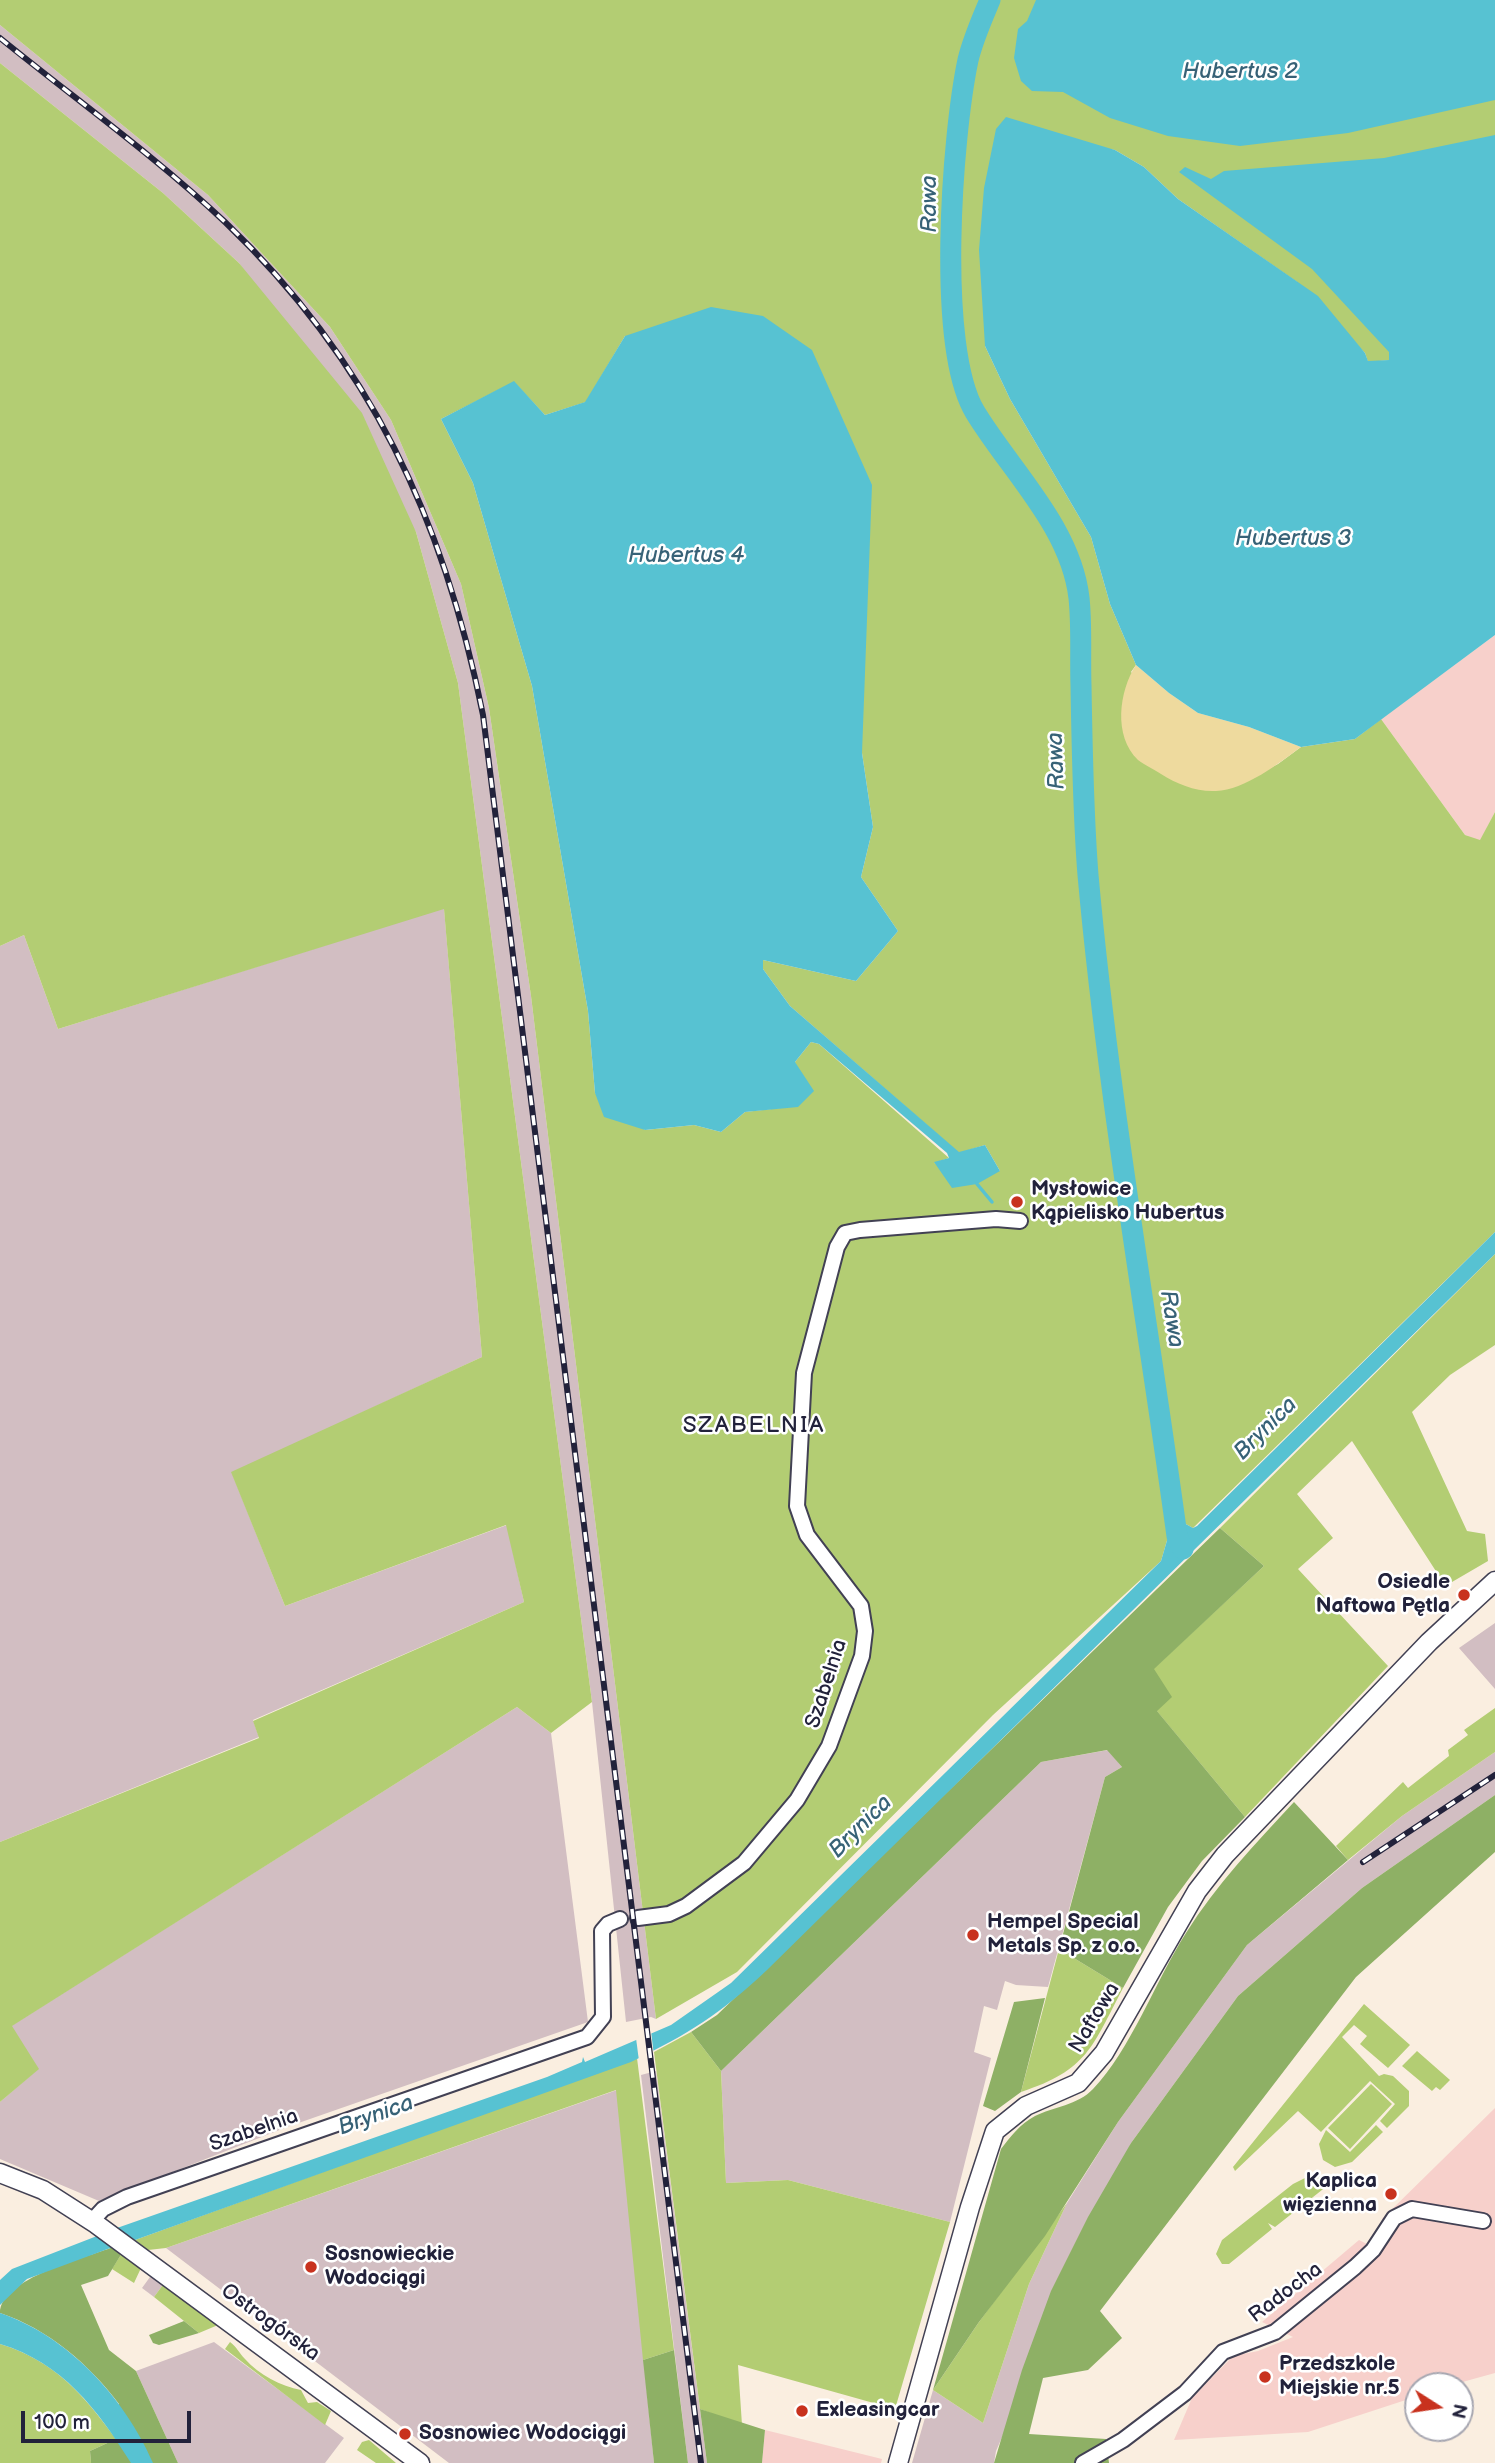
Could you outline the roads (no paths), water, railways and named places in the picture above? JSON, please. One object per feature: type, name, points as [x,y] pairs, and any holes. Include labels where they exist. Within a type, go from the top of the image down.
[{"type":"street","name":"Szabelnia","points":[[638,1918],[669,1914],[686,1906],[744,1863],[797,1800],[829,1746],[862,1656],[865,1632],[861,1606],[807,1535],[797,1506],[804,1373],[838,1247],[845,1233],[983,1220],[1020,1221]]},
{"type":"street","name":"Naftowa","points":[[898,2463],[970,2207],[995,2131],[1009,2116],[1068,2090],[1088,2073],[1104,2053],[1197,1891],[1226,1855],[1429,1642],[1495,1581]]},
{"type":"street","name":"Szabelnia","points":[[94,2223],[103,2209],[127,2197],[587,2037],[603,2017],[602,1931],[608,1924],[620,1919]]},
{"type":"street","name":"Ostrogórska","points":[[0,2173],[43,2190],[135,2251],[420,2463]]},
{"type":"street","name":"Radocha","points":[[1083,2463],[1123,2440],[1185,2393],[1223,2353],[1275,2332],[1373,2250],[1394,2218],[1412,2209],[1483,2221]]},
{"type":"water","name":"Hubertus 2","points":[[1036,0],[1495,0],[1495,100],[1348,133],[1240,146],[1168,136],[1110,118],[1063,92],[1032,91],[1021,81],[1014,58],[1018,29],[1027,21]]},
{"type":"water","name":"Hubertus 3","points":[[1006,117],[1115,150],[1144,167],[1178,199],[1318,296],[1365,353],[1368,361],[1389,360],[1389,352],[1312,269],[1179,172],[1185,167],[1211,179],[1224,171],[1384,158],[1495,135],[1495,635],[1355,739],[1301,747],[1249,727],[1198,713],[1136,665],[1110,604],[1091,537],[1010,399],[985,346],[979,250],[984,188],[996,129]]},
{"type":"water","name":"Hubertus 4","points":[[711,307],[763,316],[812,350],[872,485],[862,753],[873,827],[861,877],[898,931],[856,981],[763,960],[763,969],[790,1006],[959,1152],[985,1145],[1000,1171],[977,1184],[952,1188],[934,1162],[949,1158],[947,1153],[819,1044],[811,1042],[795,1062],[814,1091],[798,1107],[745,1112],[721,1132],[694,1125],[645,1130],[604,1117],[595,1093],[588,1011],[532,686],[473,483],[441,419],[514,381],[545,415],[585,402],[625,336]]},
{"type":"water","points":[[1495,1232],[1495,1254],[767,1970],[718,2011],[670,2042],[631,2062],[135,2240],[117,2228],[547,2077],[582,2062],[583,2057],[585,2062],[671,2025],[731,1983],[1161,1561],[1168,1537],[1179,1542],[1184,1523],[1193,1528],[1197,1526]]},
{"type":"water","points":[[97,2236],[113,2247],[27,2279],[0,2305],[0,2280],[12,2269]]},
{"type":"water","points":[[0,2313],[49,2337],[92,2372],[127,2415],[153,2463],[131,2463],[105,2424],[76,2390],[42,2363],[0,2344]]},
{"type":"waterway","name":"Rawa","points":[[990,0],[968,60],[957,138],[951,240],[955,340],[963,381],[975,412],[1052,523],[1074,572],[1079,598],[1085,828],[1096,958],[1117,1124],[1177,1536],[1183,1549]]},
{"type":"waterway","points":[[977,1184],[992,1202]]},
{"type":"waterway","name":"Rawa","points":[[1128,1252],[1134,1251]]},
{"type":"railway","points":[[0,38],[143,151],[225,222],[276,275],[321,331],[361,388],[394,448],[423,510],[447,575],[467,644],[483,715],[701,2463]]},
{"type":"railway","points":[[1363,1862],[1495,1775]]},
{"type":"place","name":"Mysłowice Kąpielisko Hubertus","points":[[1017,1202]]},
{"type":"place","name":"Osiedle Naftowa Pętla","points":[[1464,1595]]},
{"type":"place","name":"Hempel Special Metals Sp. z o.o.","points":[[973,1935]]},
{"type":"place","name":"Kaplica więzienna","points":[[1391,2194]]},
{"type":"place","name":"Sosnowieckie Wodociągi","points":[[311,2267]]},
{"type":"place","name":"Przedszkole Miejskie nr.5","points":[[1265,2377]]},
{"type":"place","name":"Exleasingcar","points":[[802,2411]]},
{"type":"place","name":"Sosnowiec Wodociągi","points":[[405,2434]]},
{"type":"district","name":"SZABELNIA","points":[[754,1426]]},
{"type":"water label","name":"Brynica","points":[[1266,1429]]},
{"type":"water label","name":"Brynica","points":[[861,1827]]},
{"type":"water label","name":"Brynica","points":[[376,2116]]}]
